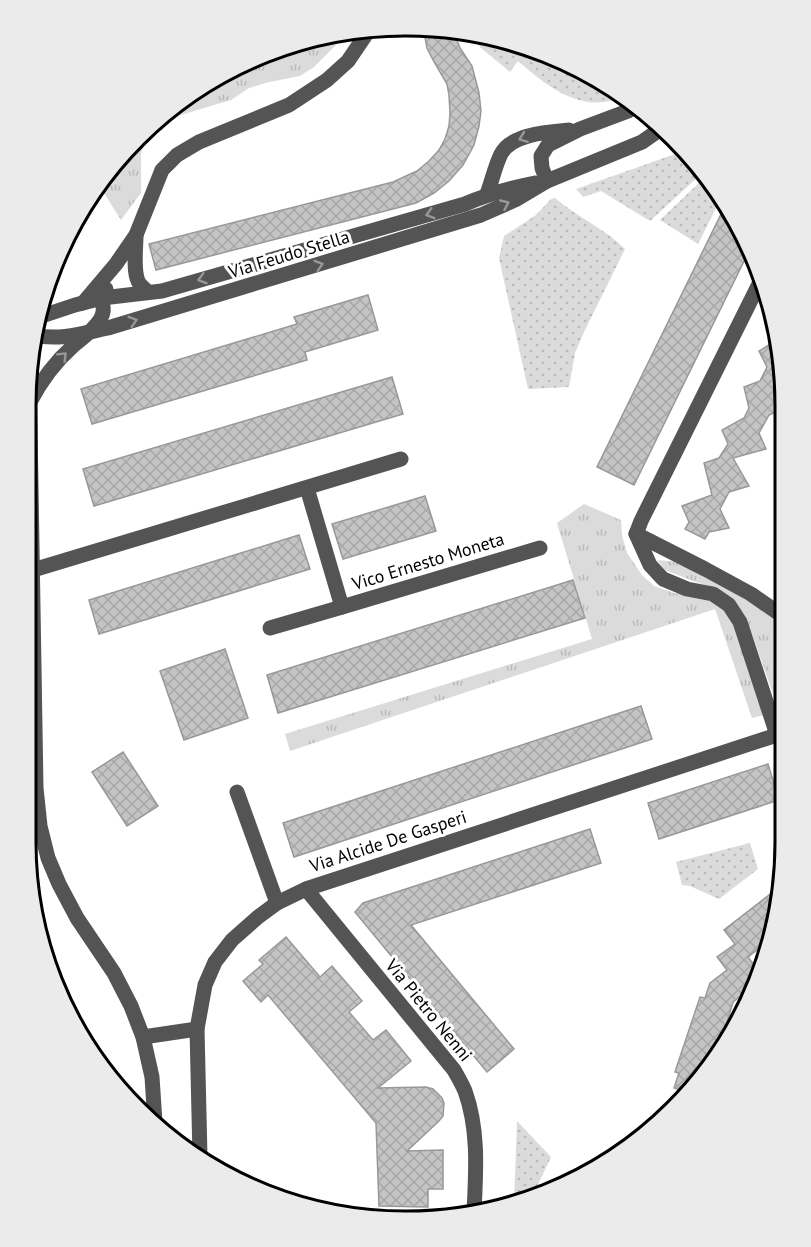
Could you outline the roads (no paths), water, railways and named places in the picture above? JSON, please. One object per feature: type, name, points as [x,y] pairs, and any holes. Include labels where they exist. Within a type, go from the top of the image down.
[{"type":"street","points":[[83,303],[136,236],[162,170],[177,155],[199,142],[289,105],[327,80],[348,61],[363,38]]},
{"type":"street","points":[[546,181],[541,156],[548,145],[580,129],[628,111]]},
{"type":"street","points":[[488,194],[501,153],[510,143],[534,134],[580,129]]},
{"type":"street","name":"Via Feudo Stella","points":[[42,336],[63,337],[108,328],[481,215],[514,200],[546,181],[642,142],[655,133]]},
{"type":"street","name":"Via Feudo Stella","points":[[48,314],[102,298],[162,291],[465,204],[488,194],[546,181]]},
{"type":"street","points":[[136,236],[137,280],[148,292]]},
{"type":"street","points":[[37,390],[55,364],[102,317],[104,306],[102,298],[116,264]]},
{"type":"street","points":[[756,290],[636,534],[650,565],[663,579],[687,589],[713,594],[729,605],[740,622],[775,720]]},
{"type":"street","points":[[66,308],[67,325],[71,330],[85,333]]},
{"type":"street","points":[[36,569],[401,459]]},
{"type":"street","name":"Vico Ernesto Moneta","points":[[307,488],[342,607],[540,548]]},
{"type":"street","points":[[636,534],[751,594],[775,611]]},
{"type":"street","points":[[270,628],[342,607]]},
{"type":"street","name":"Via Alcide De Gasperi","points":[[200,1149],[197,1029],[205,985],[214,962],[232,940],[258,917],[278,903],[306,889],[775,736]]},
{"type":"street","points":[[36,788],[40,826],[48,858],[59,884],[77,918],[114,973],[131,1006],[143,1037],[152,1077],[154,1111]]},
{"type":"street","points":[[237,792],[278,903]]},
{"type":"street","name":"Via Pietro Nenni","points":[[306,889],[454,1070],[464,1089],[474,1132],[476,1155],[474,1205]]},
{"type":"street","points":[[143,1037],[197,1029]]}]
